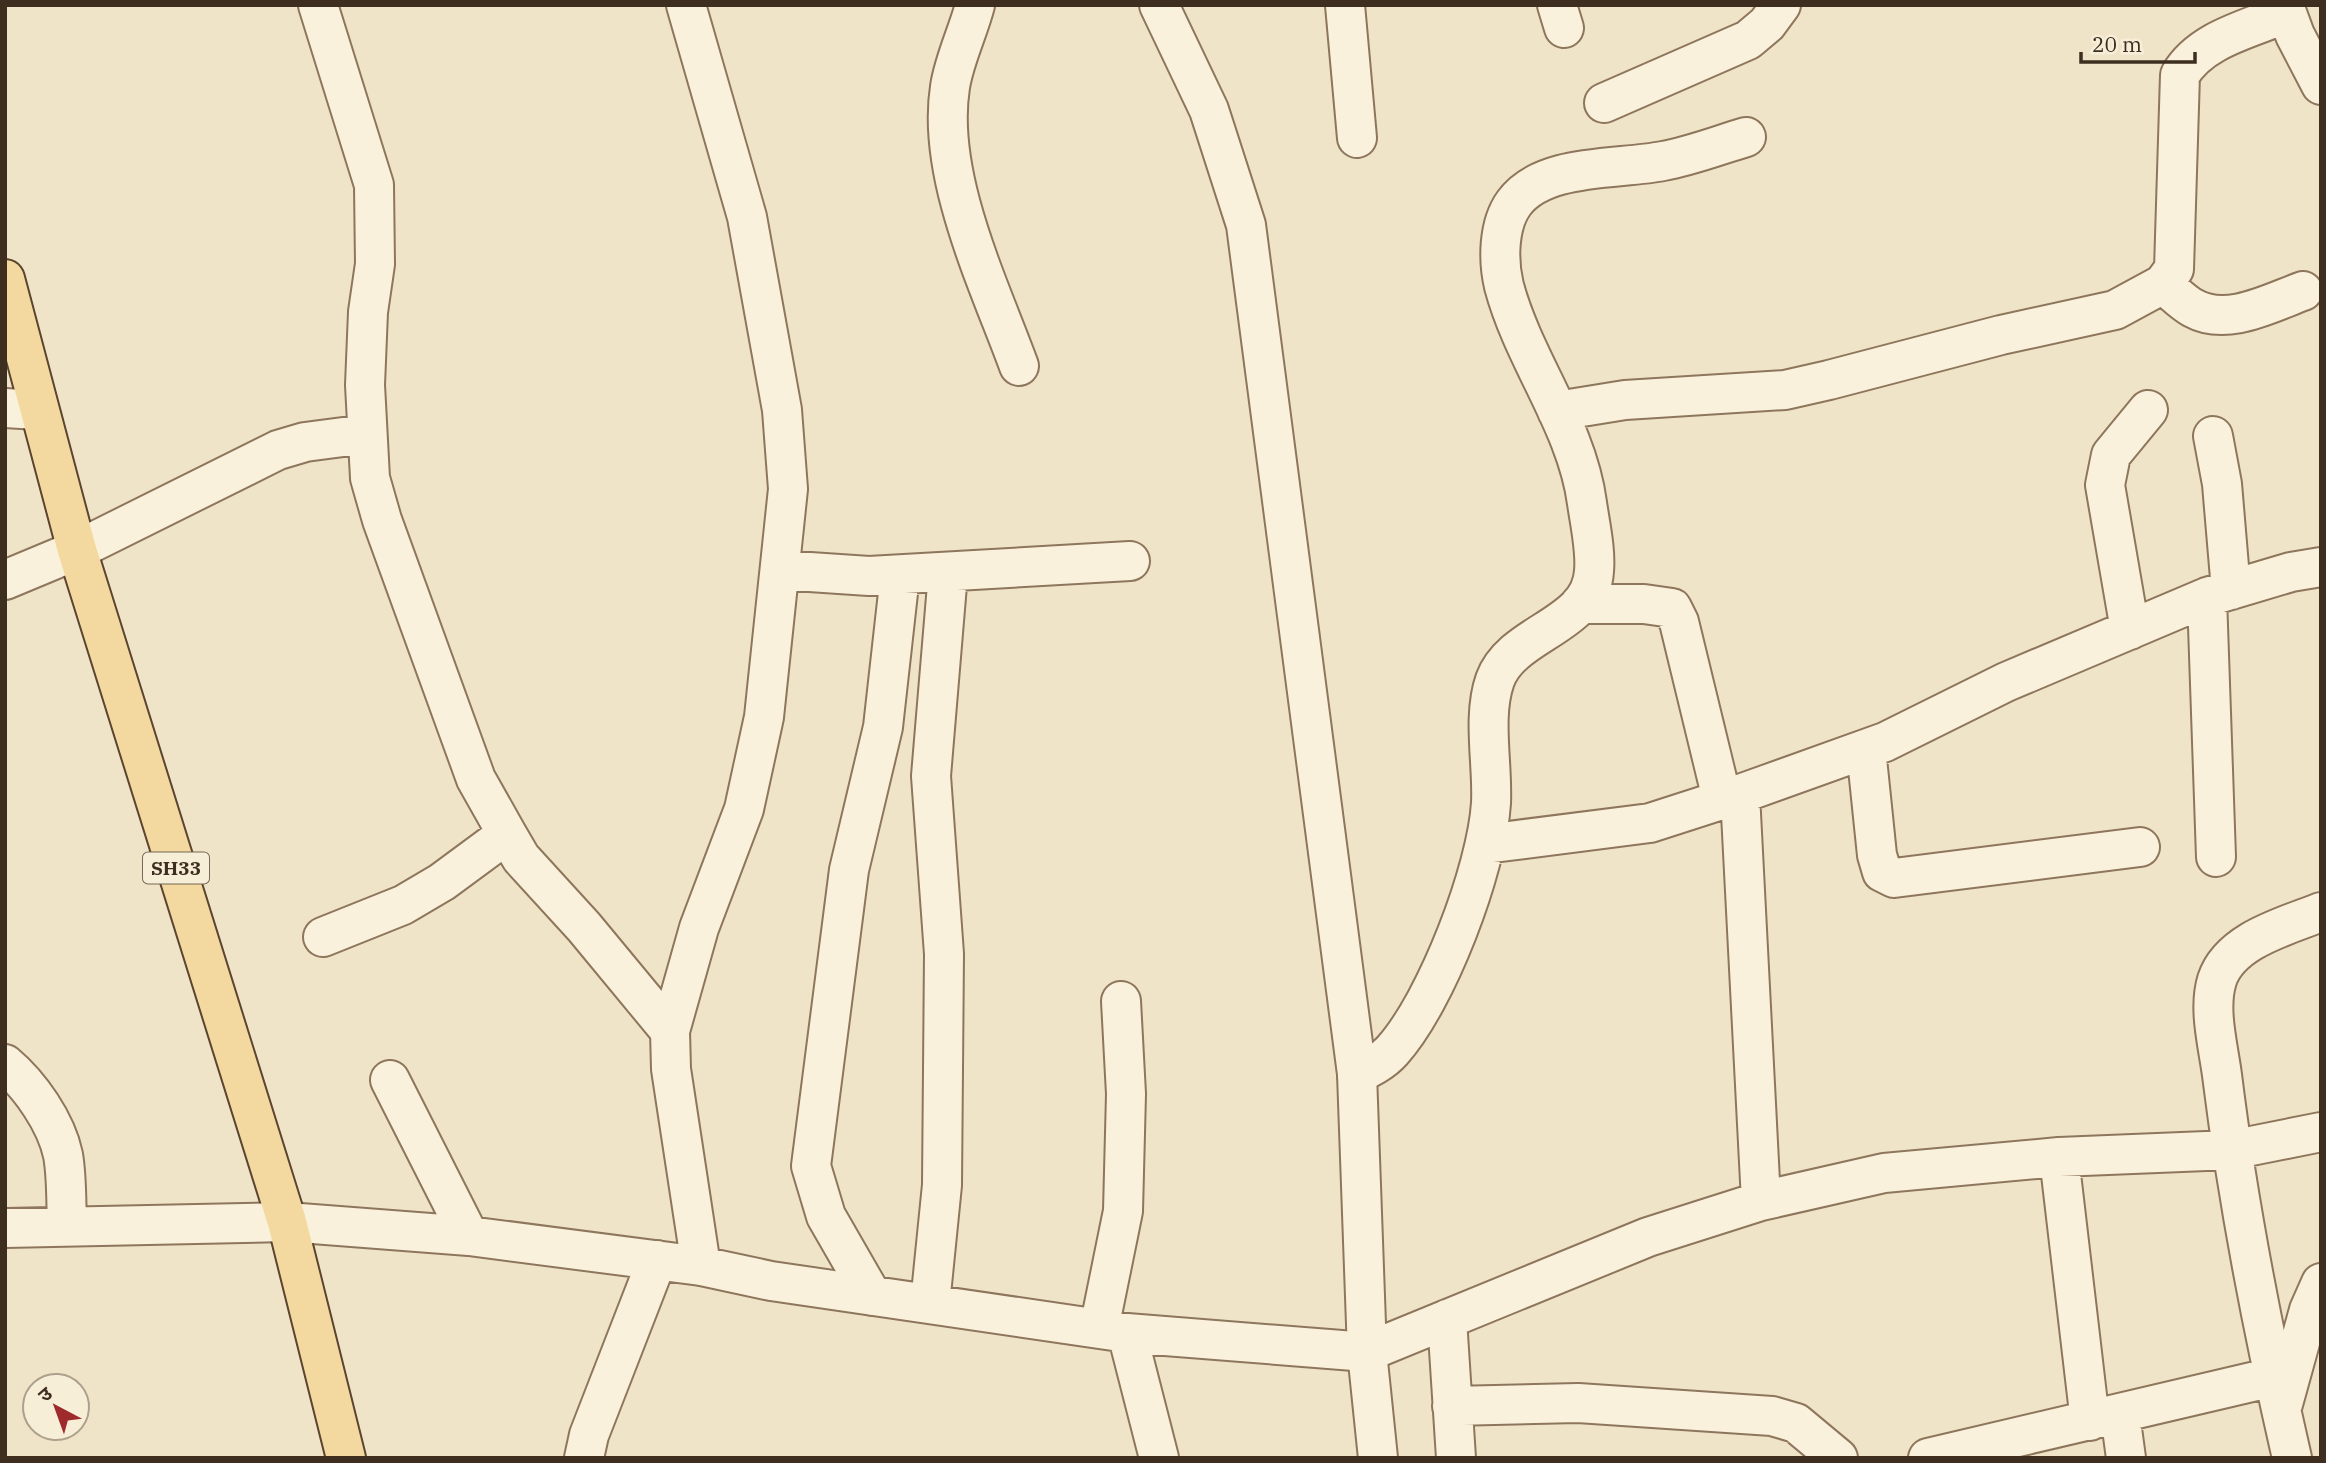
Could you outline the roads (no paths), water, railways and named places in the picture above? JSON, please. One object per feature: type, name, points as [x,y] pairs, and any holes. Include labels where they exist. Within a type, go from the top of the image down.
[{"type":"main road","name":"SH33","points":[[5,279],[22,409],[77,550],[287,1222],[346,1458]]},
{"type":"street","points":[[318,5],[374,185],[375,264],[368,312],[366,434],[370,478],[382,520],[477,779],[507,834],[521,858],[584,927],[670,1031]]},
{"type":"street","points":[[686,5],[747,216],[782,410],[788,489],[764,717],[744,809],[699,928],[670,1031],[671,1069],[701,1266]]},
{"type":"street","points":[[975,5],[950,85],[948,118],[953,170],[968,223],[1019,366]]},
{"type":"street","points":[[1159,5],[1209,110],[1246,225],[1357,1074],[1367,1352],[1378,1458]]},
{"type":"street","points":[[1345,5],[1357,138]]},
{"type":"street","points":[[1604,103],[1748,40],[1767,24],[1781,5]]},
{"type":"street","points":[[1557,411],[1625,400],[1785,390],[2001,335],[2115,310],[2163,284],[2174,269],[2180,75],[2189,59],[2203,48],[2286,9],[2313,75],[2321,85]]},
{"type":"street","points":[[1357,1074],[1376,1065],[1392,1051],[1414,1022],[1453,948],[1485,844],[1491,804],[1491,698],[1495,680],[1504,662],[1521,646],[1562,620],[1580,604],[1590,589],[1594,570],[1587,501],[1579,465],[1504,284],[1502,234],[1515,202],[1537,183],[1557,175],[1665,161],[1745,136]]},
{"type":"street","points":[[2163,284],[2192,307],[2225,315],[2256,309],[2303,291]]},
{"type":"street","points":[[2130,630],[2105,485],[2111,455],[2148,410]]},
{"type":"street","points":[[5,580],[77,550],[278,450],[305,442],[366,434]]},
{"type":"street","points":[[2213,436],[2222,484],[2216,857]]},
{"type":"street","points":[[780,570],[869,576],[1130,561]]},
{"type":"street","points":[[1485,844],[1650,823],[1731,797],[1866,749],[1939,718],[2006,682],[2219,594],[2321,567]]},
{"type":"street","points":[[930,1304],[942,1185],[944,954],[931,776],[948,573]]},
{"type":"street","points":[[872,1296],[826,1216],[811,1166],[849,870],[883,727],[900,575]]},
{"type":"street","points":[[1580,604],[1651,604],[1672,608],[1679,622],[1731,797],[1761,1201]]},
{"type":"street","points":[[1866,749],[1877,855],[1882,872],[1895,878],[2140,848]]},
{"type":"street","points":[[323,937],[403,905],[442,882],[507,834]]},
{"type":"street","points":[[2292,1458],[2231,1150],[2213,1005],[2217,979],[2233,955],[2261,936],[2321,912]]},
{"type":"street","points":[[1121,1001],[1126,1094],[1123,1211],[1113,1331],[1159,1458]]},
{"type":"street","points":[[5,1064],[24,1080],[47,1117],[63,1154],[67,1226]]},
{"type":"street","points":[[390,1080],[469,1236]]},
{"type":"street","points":[[5,1228],[287,1222],[469,1236],[701,1266],[771,1281],[1113,1331],[1367,1352],[1647,1237],[1761,1201],[1884,1173],[2059,1157],[2231,1150],[2321,1132]]},
{"type":"street","points":[[2059,1157],[2105,1418],[2126,1458]]},
{"type":"street","points":[[584,1458],[589,1435],[657,1260]]},
{"type":"street","points":[[2277,1393],[2321,1283]]},
{"type":"street","points":[[1447,1320],[1456,1458]]},
{"type":"street","points":[[1928,1458],[2105,1418],[2277,1393]]},
{"type":"street","points":[[1452,1406],[1578,1403],[1772,1416],[1796,1423],[1838,1458]]}]
